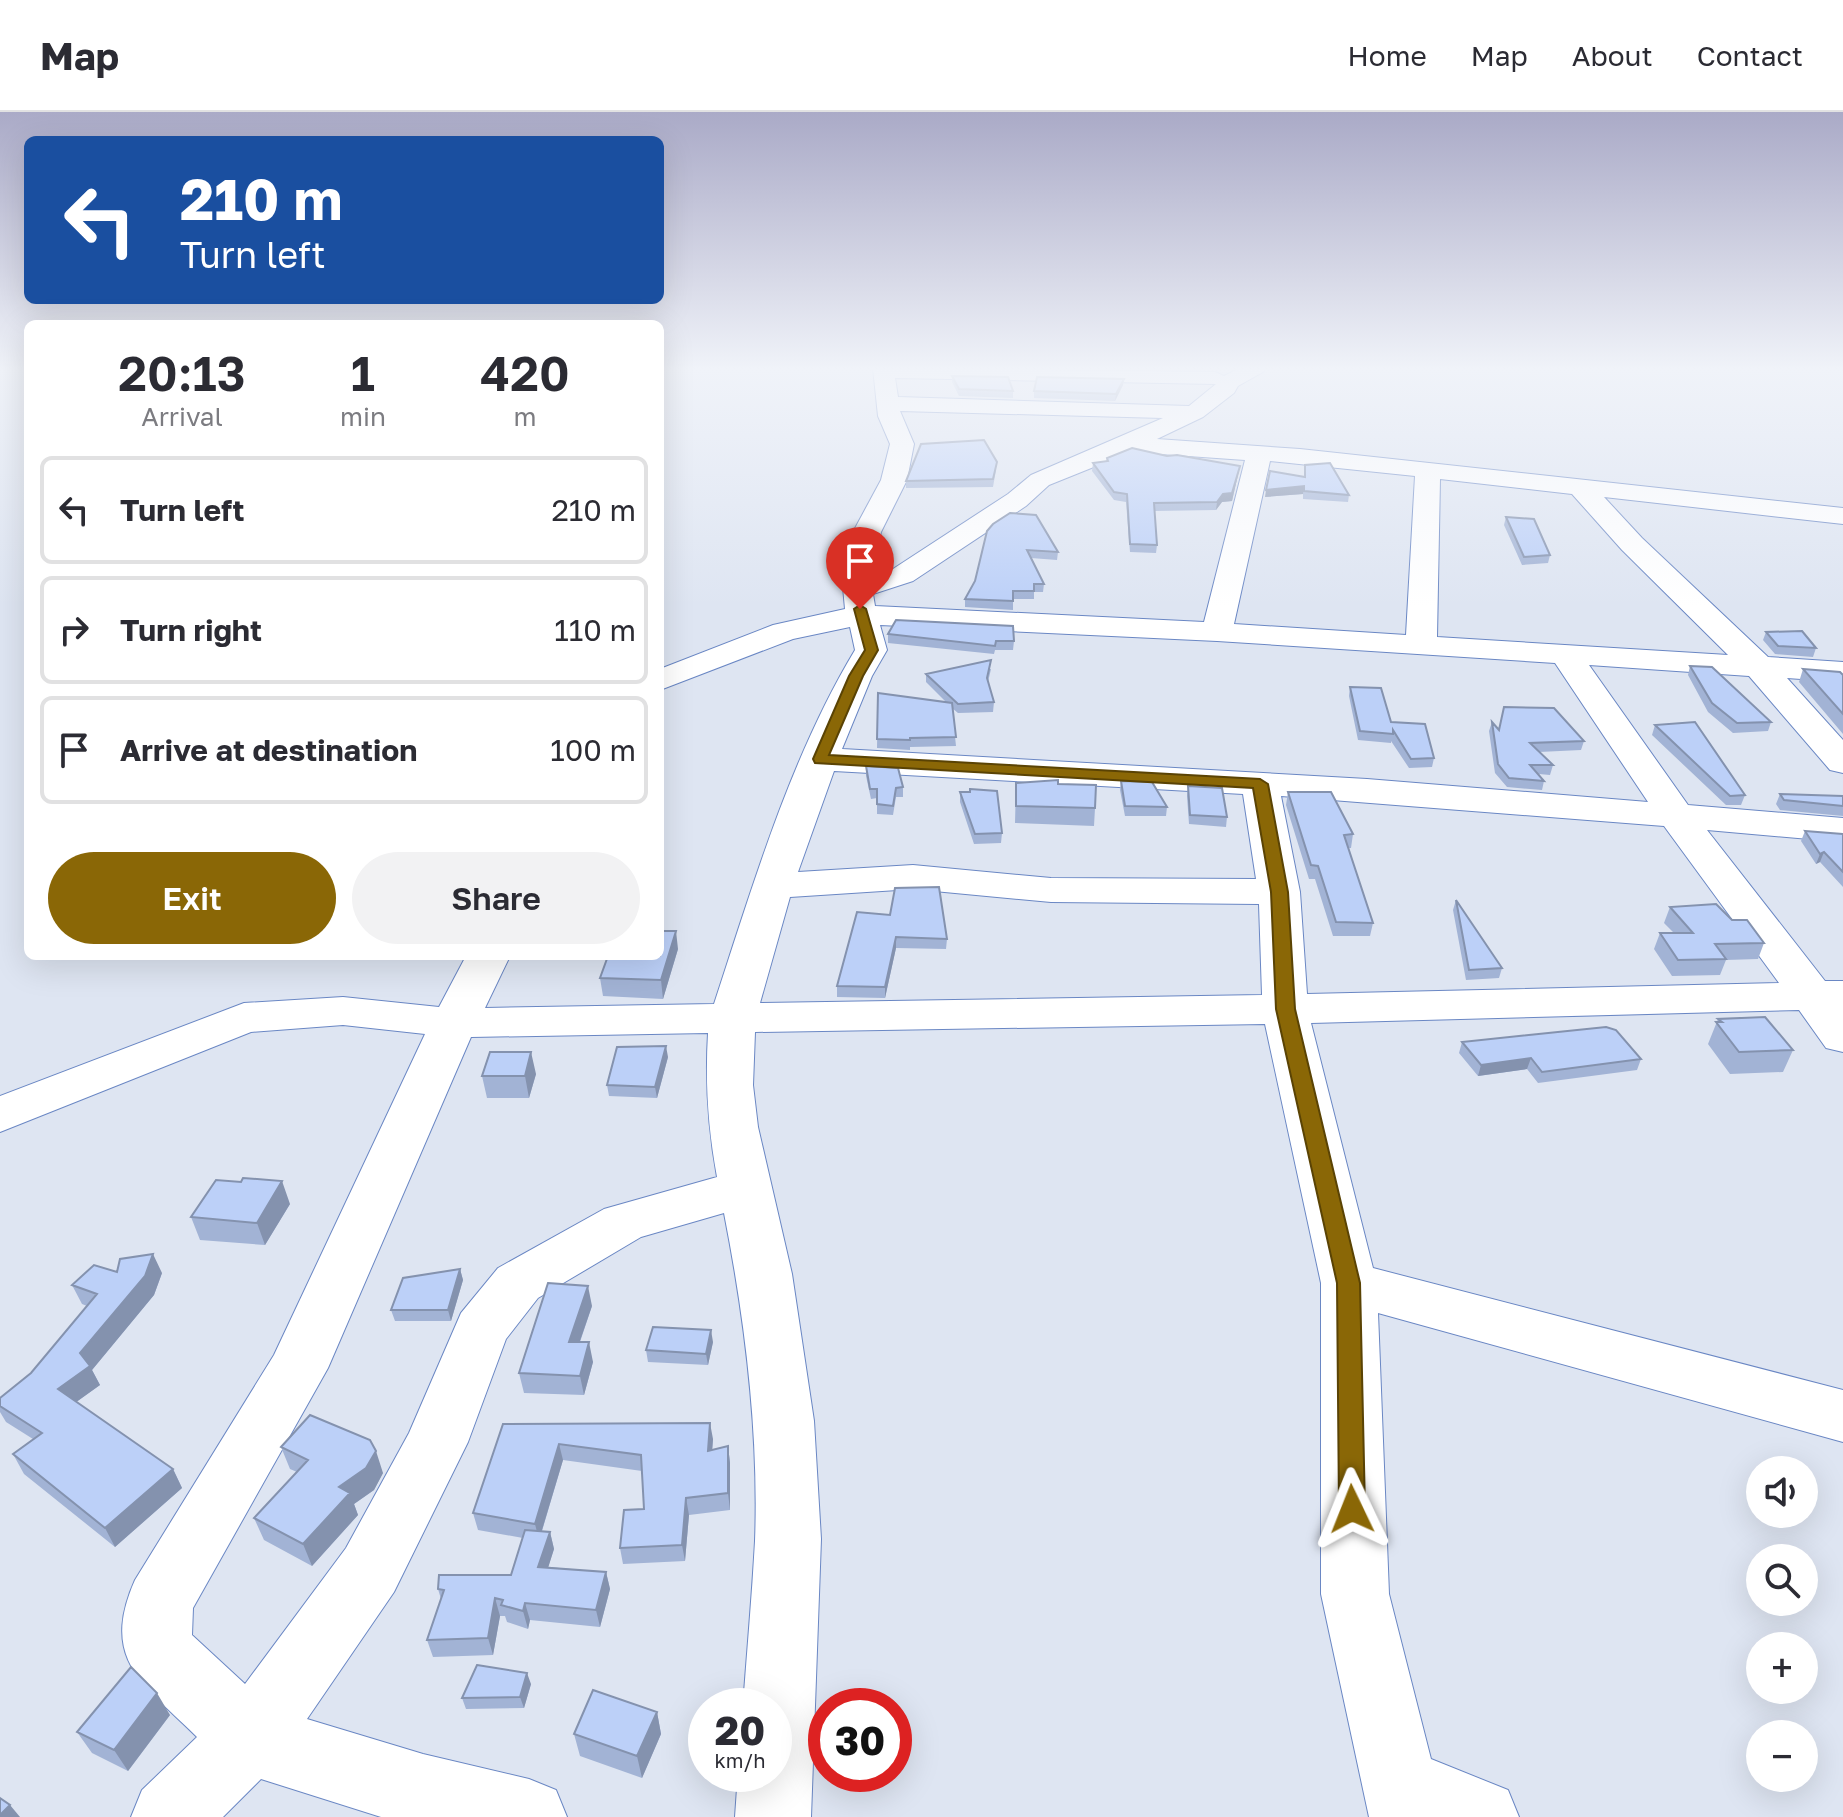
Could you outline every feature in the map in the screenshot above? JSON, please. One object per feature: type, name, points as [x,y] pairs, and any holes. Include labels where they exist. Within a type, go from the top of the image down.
[{"type":"street","points":[[769,1816],[785,1640],[786,1477],[774,1339],[729,1085],[732,1020],[773,886],[820,759],[856,676],[871,650],[860,602],[867,532],[894,480],[896,459],[902,448]]},
{"type":"street","points":[[664,679],[767,641],[860,602],[1017,500],[1040,480],[1117,448]]},
{"type":"street","points":[[1173,448],[1428,470],[1843,516]]},
{"type":"street","points":[[1217,632],[1259,454]]},
{"type":"street","points":[[1421,646],[1428,470]]},
{"type":"street","points":[[1579,486],[1632,544],[1758,666],[1843,762]]},
{"type":"street","points":[[860,602],[1217,632],[1843,672]]},
{"type":"street","points":[[1565,654],[1677,817],[1827,996],[1843,1037]]},
{"type":"street","points":[[820,759],[1260,784],[1843,830]]},
{"type":"street","points":[[1260,784],[1279,892],[1285,1009],[1349,1283],[1348,1367],[1355,1594],[1403,1800],[1481,1817]]},
{"type":"street","points":[[773,886],[913,877],[1051,890],[1279,892]]},
{"type":"street","points":[[486,960],[454,1023],[298,1368],[159,1603],[157,1649],[250,1738],[340,1768],[483,1808],[529,1817]]},
{"type":"street","points":[[0,1115],[244,1018],[343,1011],[454,1023],[732,1020],[1827,996]]},
{"type":"street","points":[[169,1817],[250,1738],[370,1570],[437,1442],[481,1329],[518,1283],[623,1223],[745,1188]]},
{"type":"street","points":[[1349,1283],[1843,1416]]},
{"type":"building","points":[[920,448],[988,448],[997,462],[993,479],[906,481]]},
{"type":"building","points":[[1132,448],[1240,466],[1232,493],[1223,494],[1217,502],[1154,503],[1157,545],[1130,544],[1127,494],[1114,492],[1093,463],[1108,461],[1107,458]]},
{"type":"building","points":[[1330,463],[1349,495],[1304,491],[1304,486],[1266,490],[1270,471],[1305,477],[1305,465]]},
{"type":"building","points":[[1010,513],[1036,515],[1058,552],[1027,550],[1044,584],[1034,584],[1034,591],[1013,591],[1013,601],[965,599],[975,581],[987,531]]},
{"type":"building","points":[[1506,517],[1534,519],[1550,555],[1524,557]]},
{"type":"building","points":[[896,620],[1013,626],[1014,641],[996,641],[995,646],[888,634]]},
{"type":"building","points":[[1802,631],[1816,648],[1778,646],[1766,632]]},
{"type":"building","points":[[991,660],[987,678],[994,702],[958,704],[926,674]]},
{"type":"building","points":[[1690,666],[1712,667],[1771,722],[1737,723],[1712,703]]},
{"type":"building","points":[[1803,669],[1840,672],[1843,675],[1843,714]]},
{"type":"building","points":[[1350,687],[1381,688],[1391,722],[1425,724],[1434,758],[1411,759],[1393,730],[1393,734],[1360,731]]},
{"type":"building","points":[[878,693],[952,703],[956,737],[877,739]]},
{"type":"building","points":[[1504,707],[1554,708],[1584,741],[1530,743],[1553,765],[1530,765],[1544,781],[1509,778],[1498,764],[1492,722],[1499,730]]},
{"type":"building","points":[[1695,722],[1745,795],[1730,796],[1655,725]]},
{"type":"building","points":[[866,766],[898,768],[903,787],[896,788],[893,806],[877,804],[877,789],[870,789]]},
{"type":"building","points":[[1058,780],[1058,784],[1096,785],[1095,808],[1016,806],[1016,783]]},
{"type":"building","points":[[1121,781],[1152,782],[1167,807],[1125,806]]},
{"type":"building","points":[[1188,786],[1222,788],[1227,817],[1190,815]]},
{"type":"building","points":[[970,789],[997,791],[1002,833],[975,834],[960,792],[970,792]]},
{"type":"building","points":[[1288,792],[1331,792],[1353,834],[1344,835],[1373,923],[1336,922],[1318,866],[1311,865]]},
{"type":"building","points":[[1780,794],[1843,796],[1843,806],[1784,800]]},
{"type":"building","points":[[1805,831],[1843,834],[1843,872],[1824,852],[1820,854]]},
{"type":"building","points":[[939,887],[947,939],[896,937],[885,987],[837,986],[857,912],[890,915],[895,888]]},
{"type":"building","points":[[1456,900],[1502,968],[1469,970]]},
{"type":"building","points":[[1716,904],[1732,920],[1747,920],[1764,943],[1715,944],[1726,959],[1678,960],[1660,933],[1693,933],[1670,907]]},
{"type":"building","points":[[664,931],[676,931],[661,980],[600,978],[607,960],[664,960]]},
{"type":"building","points":[[1765,1017],[1793,1050],[1739,1052],[1716,1022],[1722,1022],[1718,1019]]},
{"type":"building","points":[[1606,1027],[1616,1030],[1641,1059],[1542,1072],[1531,1058],[1481,1065],[1462,1042]]},
{"type":"building","points":[[666,1046],[655,1087],[607,1085],[617,1047]]},
{"type":"building","points":[[490,1052],[531,1052],[525,1076],[482,1076]]},
{"type":"building","points":[[243,1178],[282,1181],[257,1223],[191,1217],[216,1180],[241,1182]]},
{"type":"building","points":[[153,1254],[145,1276],[80,1353],[90,1366],[58,1389],[173,1469],[105,1528],[13,1454],[42,1433],[0,1406],[0,1398],[31,1373],[97,1294],[72,1285],[94,1265],[117,1272],[120,1259]]},
{"type":"building","points":[[460,1269],[448,1310],[391,1310],[403,1278]]},
{"type":"building","points":[[548,1283],[588,1286],[569,1342],[589,1342],[580,1376],[519,1373]]},
{"type":"building","points":[[653,1327],[711,1330],[706,1354],[646,1350]]},
{"type":"building","points":[[310,1415],[370,1440],[376,1451],[366,1468],[339,1487],[350,1493],[303,1544],[254,1518],[308,1460],[281,1447]]},
{"type":"building","points":[[710,1423],[708,1451],[728,1446],[728,1493],[686,1498],[682,1545],[620,1548],[624,1510],[644,1509],[641,1455],[559,1444],[535,1524],[473,1513],[503,1424]]},
{"type":"building","points":[[525,1530],[550,1532],[538,1567],[606,1572],[596,1610],[525,1603],[523,1611],[501,1605],[503,1600],[495,1598],[488,1638],[427,1640],[444,1590],[438,1589],[439,1575],[511,1575]]},
{"type":"building","points":[[477,1665],[527,1673],[520,1697],[462,1698]]},
{"type":"building","points":[[131,1667],[157,1693],[114,1750],[77,1732]]},
{"type":"building","points":[[593,1690],[657,1712],[637,1756],[574,1734]]},
{"type":"building","points":[[0,1798],[10,1805],[0,1815]]},
{"type":"route","points":[[860,609],[869,633],[871,650],[856,676],[820,759],[1260,784],[1279,892],[1285,1009],[1349,1283],[1352,1509]]}]
